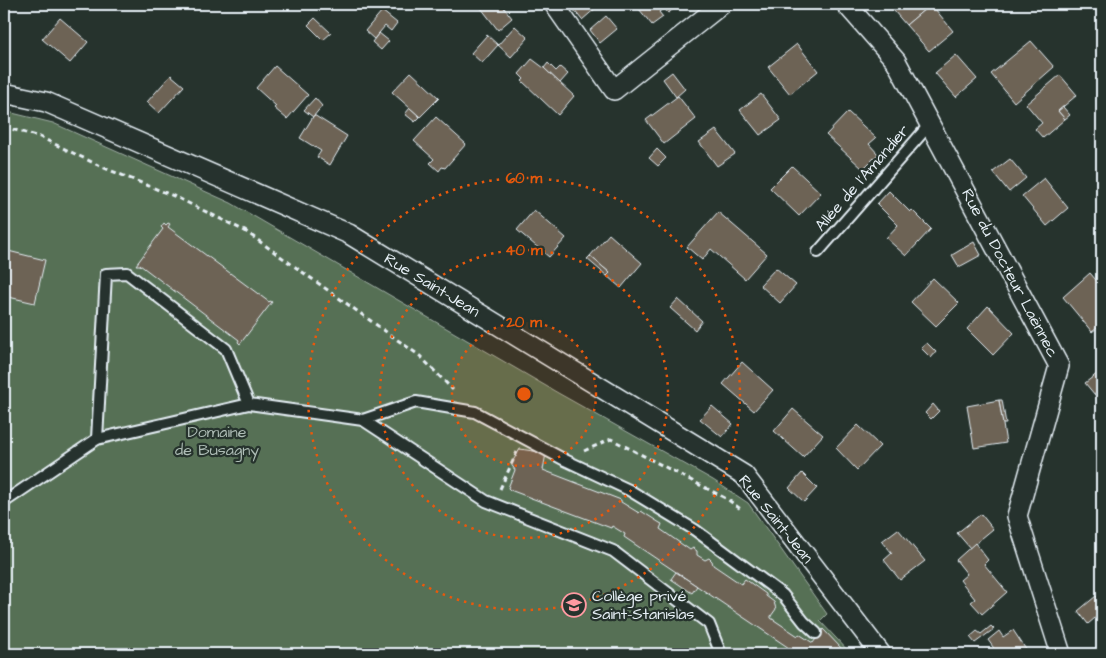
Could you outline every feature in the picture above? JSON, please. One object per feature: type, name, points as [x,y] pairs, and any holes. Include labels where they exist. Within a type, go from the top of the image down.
[{"type":"street","points":[[554,4],[614,90],[722,4]]},
{"type":"street","name":"Rue du Docteur Laënnec","points":[[846,4],[896,61],[1059,366],[1018,516],[1061,654]]},
{"type":"street","name":"Rue Saint-Jean","points":[[4,93],[46,102],[349,234],[744,475],[881,654]]},
{"type":"lane","name":"Allée de l'Amandier","points":[[818,252],[930,124]]},
{"type":"lane","points":[[97,439],[106,274],[127,272],[226,349],[249,404]]},
{"type":"lane","points":[[363,420],[416,402],[475,412],[565,460],[629,490],[696,530],[783,595],[804,622],[816,633]]},
{"type":"lane","points":[[4,502],[97,439],[249,404],[363,420],[486,501],[613,551],[709,624],[721,654]]},
{"type":"path","points":[[4,127],[40,137],[102,167],[176,196],[245,231],[420,356],[475,412]]},
{"type":"path","points":[[493,504],[523,438]]},
{"type":"path","points":[[565,460],[611,439],[728,499],[742,511]]},
{"type":"green space","name":"Domaine de Busagny","points":[[4,111],[53,123],[231,203],[558,393],[713,480],[748,503],[827,614],[820,621],[851,654],[4,654]]},
{"type":"building","points":[[478,4],[501,4],[512,18],[498,30]]},
{"type":"building","points":[[569,4],[595,4],[597,7],[582,20]]},
{"type":"building","points":[[635,4],[672,4],[675,8],[668,13],[664,8],[659,12],[663,17],[652,25]]},
{"type":"building","points":[[888,4],[931,4],[906,25]]},
{"type":"building","points":[[931,4],[953,31],[929,51],[906,25]]},
{"type":"building","points":[[382,11],[397,23],[391,31],[385,26],[374,39],[365,31]]},
{"type":"building","points":[[606,16],[617,29],[600,43],[590,30]]},
{"type":"building","points":[[60,18],[88,42],[70,63],[42,39]]},
{"type":"building","points":[[315,18],[331,33],[323,40],[308,25]]},
{"type":"building","points":[[515,26],[528,38],[511,57],[498,45]]},
{"type":"building","points":[[379,33],[389,41],[381,50],[372,42]]},
{"type":"building","points":[[487,35],[498,45],[482,63],[471,53]]},
{"type":"building","points":[[1031,41],[1054,67],[1014,102],[991,74]]},
{"type":"building","points":[[797,44],[818,71],[790,94],[768,67]]},
{"type":"building","points":[[956,55],[977,79],[956,97],[935,73]]},
{"type":"building","points":[[532,59],[574,96],[558,115],[522,81],[524,79],[519,74]]},
{"type":"building","points":[[548,63],[556,71],[560,67],[568,74],[560,83],[544,68]]},
{"type":"building","points":[[275,66],[308,95],[287,119],[256,88]]},
{"type":"building","points":[[411,72],[439,98],[420,117],[392,92]]},
{"type":"building","points":[[672,72],[685,89],[676,97],[663,79]]},
{"type":"building","points":[[171,75],[184,86],[159,113],[147,102]]},
{"type":"building","points":[[1060,75],[1077,95],[1058,111],[1065,119],[1043,138],[1035,129],[1042,123],[1026,104]]},
{"type":"building","points":[[761,94],[781,120],[760,135],[740,110]]},
{"type":"building","points":[[678,96],[696,119],[664,144],[646,120]]},
{"type":"building","points":[[315,98],[322,106],[313,117],[304,110]]},
{"type":"building","points":[[1063,107],[1070,115],[1065,119],[1058,111]]},
{"type":"building","points":[[410,108],[420,117],[415,122],[405,114]]},
{"type":"building","points":[[848,112],[876,138],[869,144],[878,154],[863,169],[826,135]]},
{"type":"building","points":[[314,115],[347,136],[330,165],[317,157],[321,151],[300,138]]},
{"type":"building","points":[[436,117],[466,144],[445,168],[442,167],[439,171],[430,163],[434,159],[414,141]]},
{"type":"building","points":[[716,130],[735,154],[717,166],[699,142]]},
{"type":"building","points":[[657,149],[666,158],[658,166],[649,158]]},
{"type":"building","points":[[1010,159],[1026,178],[1009,192],[993,172]]},
{"type":"building","points":[[792,166],[821,193],[799,216],[770,188]]},
{"type":"building","points":[[1044,178],[1068,208],[1047,226],[1022,196]]},
{"type":"building","points":[[889,191],[931,229],[906,256],[886,238],[898,225],[877,204]]},
{"type":"building","points":[[534,210],[566,238],[549,257],[517,230]]},
{"type":"building","points":[[718,212],[767,254],[745,279],[711,249],[702,260],[687,247]]},
{"type":"building","points":[[164,223],[166,225],[170,224],[168,227],[269,302],[272,302],[240,344],[239,340],[140,265],[136,265],[163,229],[161,227]]},
{"type":"building","points":[[609,234],[642,263],[621,288],[607,276],[610,273],[590,256]]},
{"type":"building","points":[[974,242],[981,255],[959,267],[952,255]]},
{"type":"building","points":[[4,250],[45,260],[35,303],[4,296]]},
{"type":"building","points":[[590,256],[610,273],[607,276],[587,259]]},
{"type":"building","points":[[776,268],[796,285],[780,303],[760,285]]},
{"type":"building","points":[[1090,273],[1102,287],[1102,324],[1092,332],[1063,297]]},
{"type":"building","points":[[933,278],[959,303],[936,326],[911,302]]},
{"type":"building","points":[[678,299],[702,321],[695,330],[670,308]]},
{"type":"building","points":[[988,306],[1014,333],[993,355],[967,329]]},
{"type":"building","points":[[927,343],[936,352],[931,358],[921,348]]},
{"type":"building","points":[[742,362],[773,390],[754,411],[723,384]]},
{"type":"building","points":[[1102,370],[1102,399],[1100,401],[1085,383]]},
{"type":"building","points":[[999,400],[1006,443],[974,448],[967,406]]},
{"type":"building","points":[[999,400],[1002,400],[1006,424],[1003,424]]},
{"type":"building","points":[[933,404],[939,411],[931,419],[925,413]]},
{"type":"building","points":[[712,406],[733,424],[722,437],[700,419]]},
{"type":"building","points":[[793,409],[823,435],[803,457],[774,431]]},
{"type":"building","points":[[858,425],[880,446],[857,470],[836,448]]},
{"type":"building","points":[[520,449],[546,453],[543,470],[621,500],[621,502],[639,513],[641,511],[662,524],[660,529],[690,550],[693,548],[697,551],[697,555],[705,560],[709,558],[713,565],[741,584],[745,579],[766,594],[774,602],[776,609],[771,618],[798,636],[799,634],[813,643],[823,629],[842,649],[839,654],[798,654],[624,537],[625,534],[612,526],[611,528],[510,490],[508,488],[515,470],[511,464]]},
{"type":"building","points":[[802,473],[817,488],[804,502],[789,488]]},
{"type":"building","points":[[981,514],[993,529],[970,548],[957,533]]},
{"type":"building","points":[[898,529],[925,561],[900,580],[884,560],[892,553],[882,541]]},
{"type":"building","points":[[975,543],[988,560],[984,564],[1007,592],[982,614],[971,602],[975,599],[960,580],[967,574],[956,560]]},
{"type":"building","points":[[676,572],[697,586],[692,593],[671,579]]},
{"type":"building","points":[[1096,596],[1102,603],[1102,612],[1088,624],[1078,611]]},
{"type":"building","points":[[991,626],[994,629],[975,643],[970,637],[977,631],[981,634]]},
{"type":"building","points":[[1013,630],[1029,654],[998,654],[988,640],[999,631],[1003,637]]},
{"type":"place","name":"Collège privé Saint-Stanislas","points":[[574,605]]}]
